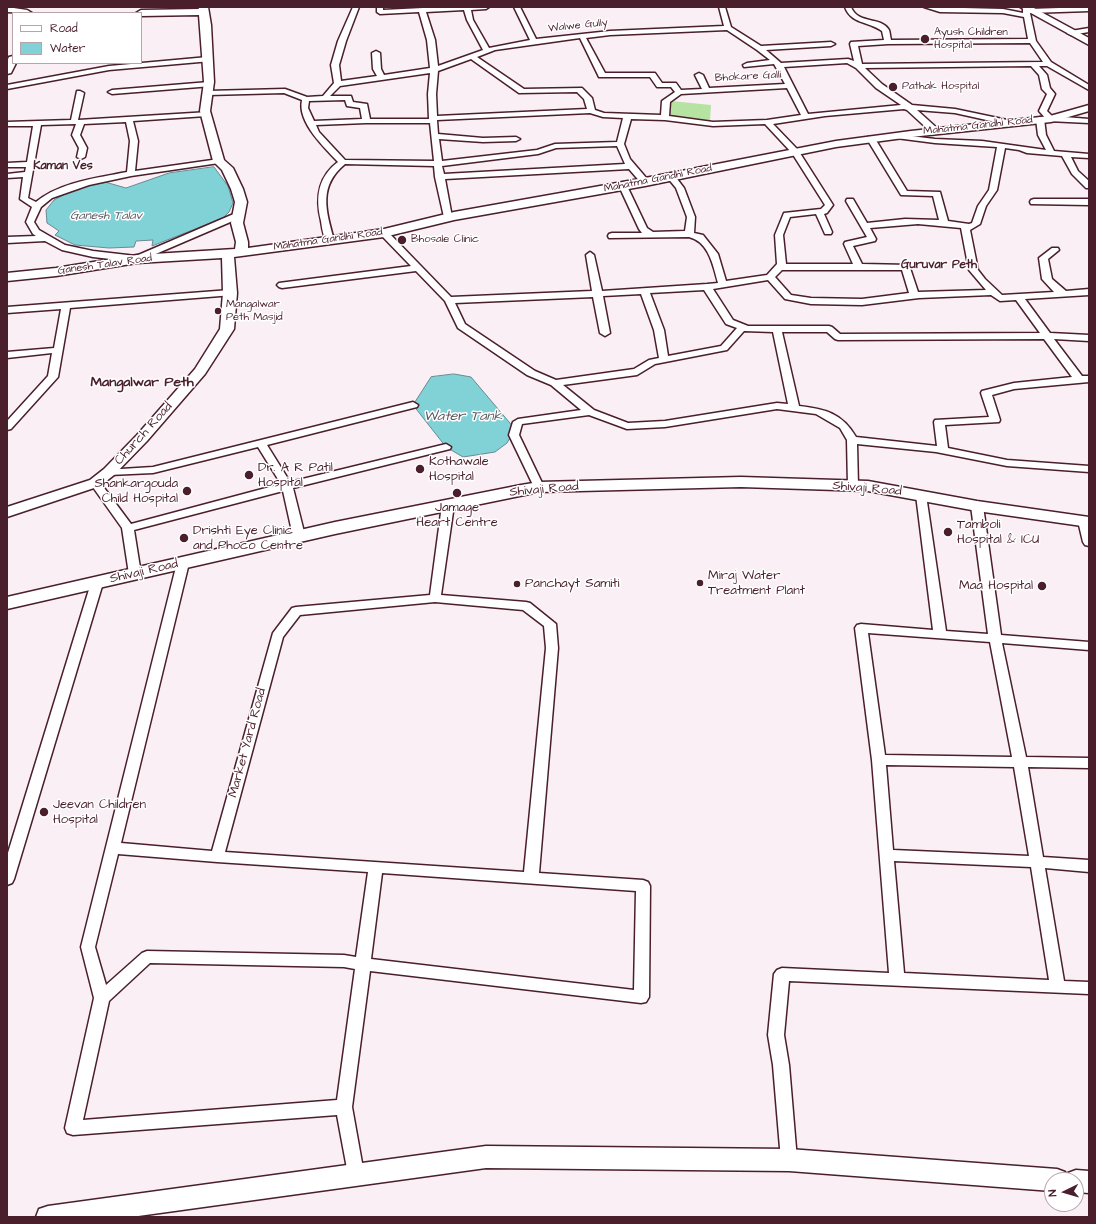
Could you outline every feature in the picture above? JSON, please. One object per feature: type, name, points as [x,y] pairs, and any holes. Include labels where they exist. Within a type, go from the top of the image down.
[{"type":"main road","points":[[7,9],[22,12]]},
{"type":"main road","points":[[142,14],[203,10],[206,25],[208,59],[206,114],[219,161]]},
{"type":"main road","points":[[1027,11],[1089,42]]},
{"type":"main road","points":[[7,71],[12,61]]},
{"type":"main road","name":"Mahatma Gandhi Road","points":[[235,252],[384,233],[448,217],[645,182],[795,152],[871,139],[1048,119],[1089,108]]},
{"type":"main road","name":"Church Road","points":[[7,512],[95,483],[109,472],[142,438],[200,371],[227,329],[235,252],[242,242],[237,223],[241,202],[228,168],[219,161]]},
{"type":"main road","name":"Ganesh Talav Road","points":[[7,277],[56,272],[137,259],[235,252]]},
{"type":"main road","name":"Shivaji Road","points":[[7,603],[299,536],[539,488],[741,482],[868,486],[977,506],[1087,522]]},
{"type":"main road","points":[[48,1217],[486,1157],[789,1160],[1044,1179]]},
{"type":"street","points":[[325,98],[338,84],[335,65],[342,41],[356,7]]},
{"type":"street","points":[[380,7],[380,12],[486,7]]},
{"type":"street","points":[[517,7],[534,42]]},
{"type":"street","points":[[722,7],[728,28],[760,48],[778,64],[806,117]]},
{"type":"street","points":[[848,7],[849,13],[861,22],[876,24],[885,30],[888,42]]},
{"type":"street","points":[[927,7],[957,12],[1017,12],[1089,9]]},
{"type":"street","points":[[467,8],[470,20],[487,51]]},
{"type":"street","points":[[419,9],[428,22],[434,70],[431,100],[439,177],[448,217]]},
{"type":"street","points":[[1027,11],[1032,41],[1048,64],[1089,88]]},
{"type":"street","name":"Walwe Gully","points":[[338,84],[434,70],[494,48],[534,42],[610,33],[728,28]]},
{"type":"street","points":[[1072,33],[1089,30]]},
{"type":"street","points":[[582,36],[602,75],[652,75],[660,85],[673,84],[679,92],[666,101],[665,118]]},
{"type":"street","points":[[859,66],[854,44],[888,42],[1032,41]]},
{"type":"street","points":[[760,48],[831,44]]},
{"type":"street","points":[[376,53],[377,69],[381,77]]},
{"type":"street","points":[[472,56],[522,92],[579,90],[588,98],[591,111]]},
{"type":"street","points":[[7,87],[109,68],[208,59]]},
{"type":"street","points":[[747,65],[848,61],[859,66],[879,86],[909,107],[936,131]]},
{"type":"street","points":[[859,66],[1048,64]]},
{"type":"street","points":[[1034,65],[1043,75],[1046,89],[1051,94],[1043,111],[1048,119]]},
{"type":"street","points":[[699,75],[707,91]]},
{"type":"street","name":"Bhokare Galli","points":[[679,92],[790,86]]},
{"type":"street","points":[[112,92],[208,89],[285,91],[306,99],[348,98],[350,104],[364,106],[366,121]]},
{"type":"street","points":[[80,93],[76,135],[83,148],[81,157]]},
{"type":"street","points":[[306,99],[304,108],[316,133],[343,162]]},
{"type":"street","points":[[311,122],[433,119],[591,111],[602,115],[665,118],[713,124],[767,122],[909,107],[955,111],[1009,123]]},
{"type":"street","points":[[7,124],[129,120],[206,114]]},
{"type":"street","points":[[628,116],[620,144],[626,160],[645,182]]},
{"type":"street","points":[[1048,119],[1089,121]]},
{"type":"street","points":[[1048,119],[1042,135],[1051,153]]},
{"type":"street","points":[[129,120],[134,141],[131,174]]},
{"type":"street","points":[[449,300],[598,294],[707,287],[770,277],[782,265],[779,235],[787,215],[824,211],[829,206],[795,152],[767,122]]},
{"type":"street","points":[[37,123],[24,199],[37,206]]},
{"type":"street","points":[[435,136],[483,140],[516,139]]},
{"type":"street","points":[[896,136],[1021,148],[1027,151],[1089,156]]},
{"type":"street","points":[[871,139],[904,193],[937,194],[944,222]]},
{"type":"street","points":[[330,240],[324,222],[322,198],[327,177],[343,162],[438,164],[538,152],[555,146],[620,144]]},
{"type":"street","points":[[1001,146],[993,190],[982,206],[976,224],[965,229],[974,270],[1000,298],[1089,292]]},
{"type":"street","points":[[1066,154],[1075,172],[1089,186]]},
{"type":"street","points":[[219,161],[131,174],[87,183],[49,196],[37,206],[30,222],[36,232],[62,247],[93,254],[137,259],[239,215]]},
{"type":"street","points":[[7,165],[31,164]]},
{"type":"street","points":[[439,177],[631,166]]},
{"type":"street","points":[[7,176],[28,174]]},
{"type":"street","points":[[671,177],[680,188],[691,217],[689,234]]},
{"type":"street","points":[[623,186],[643,229],[651,235]]},
{"type":"street","points":[[850,201],[872,239],[848,244],[859,267]]},
{"type":"street","points":[[1034,202],[1089,202]]},
{"type":"street","points":[[819,212],[828,232]]},
{"type":"street","points":[[864,226],[906,220],[944,222],[971,227]]},
{"type":"street","points":[[384,233],[449,300],[461,326],[531,373],[555,383],[590,412],[627,426],[665,424],[777,406],[819,411],[844,426],[852,440],[853,486]]},
{"type":"street","points":[[612,236],[689,234],[700,236],[714,254],[723,285]]},
{"type":"street","points":[[7,240],[46,238]]},
{"type":"street","points":[[1055,250],[1043,258],[1044,274],[1051,286],[1063,293]]},
{"type":"street","points":[[590,255],[605,333]]},
{"type":"street","points":[[92,266],[112,256]]},
{"type":"street","points":[[780,267],[906,267],[914,296]]},
{"type":"street","points":[[282,285],[418,268]]},
{"type":"street","points":[[770,277],[788,297],[811,301],[862,302],[914,296],[994,292]]},
{"type":"street","points":[[707,287],[730,322],[747,329],[829,329],[838,337],[1047,336],[1089,338]]},
{"type":"street","points":[[645,291],[659,330],[664,360]]},
{"type":"street","points":[[7,310],[230,293]]},
{"type":"street","points":[[1019,296],[1047,336],[1084,379]]},
{"type":"street","points":[[7,427],[53,377],[66,306]]},
{"type":"street","points":[[555,383],[637,372],[652,362],[724,348],[743,327]]},
{"type":"street","points":[[777,329],[794,407]]},
{"type":"street","points":[[7,355],[58,350]]},
{"type":"street","points":[[943,450],[939,422],[995,420],[986,393],[1014,386],[1084,379]]},
{"type":"street","points":[[109,472],[153,470],[413,405]]},
{"type":"street","points":[[539,488],[514,435],[518,422],[590,412]]},
{"type":"street","points":[[852,440],[943,450],[1007,463],[1089,469]]},
{"type":"street","points":[[261,444],[287,486],[299,536]]},
{"type":"street","points":[[128,528],[287,486],[446,447]]},
{"type":"street","points":[[95,483],[128,528],[135,574]]},
{"type":"street","points":[[921,495],[940,634]]},
{"type":"street","points":[[435,598],[448,505]]},
{"type":"street","points":[[977,506],[995,638],[1020,762],[1058,987]]},
{"type":"street","points":[[1087,522],[1089,542]]},
{"type":"street","points":[[184,563],[88,947],[102,998],[73,1128],[344,1107]]},
{"type":"street","points":[[7,879],[97,583]]},
{"type":"street","name":"Market Yard Road","points":[[216,857],[277,636],[296,611],[435,598],[526,606],[550,624],[552,648],[531,878]]},
{"type":"street","points":[[897,979],[879,760],[861,628],[1089,646]]},
{"type":"street","points":[[879,760],[1089,763]]},
{"type":"street","points":[[102,998],[147,958],[344,961],[641,997],[643,886],[216,857],[112,848]]},
{"type":"street","points":[[888,855],[1089,866]]},
{"type":"street","points":[[356,1174],[344,1107],[376,867]]},
{"type":"street","points":[[789,1160],[781,1065],[776,1035],[782,974],[1089,988]]},
{"type":"green space","points":[[671,101],[711,105],[710,121],[670,116]]},
{"type":"water","name":"Ganesh Talav","points":[[214,167],[228,186],[233,203],[229,212],[223,218],[152,246],[153,240],[136,241],[134,247],[109,248],[75,245],[55,235],[59,231],[47,223],[46,210],[54,200],[74,189],[105,182],[126,188],[169,173]]},
{"type":"water","name":"Water Tank","points":[[454,374],[471,377],[515,429],[507,443],[495,452],[463,457],[446,447],[413,405],[431,377]]},
{"type":"place","name":"Ayush Children Hospital","points":[[925,39]]},
{"type":"place","name":"Pathak Hospital","points":[[893,87]]},
{"type":"place","name":"Bhosale Clinic","points":[[402,240]]},
{"type":"place","name":"Mangalwar Peth Masjid","points":[[218,311]]},
{"type":"place","name":"Kothawale Hospital","points":[[420,469]]},
{"type":"place","name":"Dr. A R Patil Hospital","points":[[249,475]]},
{"type":"place","name":"Shankargouda Child Hospital","points":[[187,491]]},
{"type":"place","name":"Jamage Heart Centre","points":[[457,493]]},
{"type":"place","name":"Tamboli Hospital & ICU","points":[[948,532]]},
{"type":"place","name":"Drishti Eye Clinic and Phoco Centre","points":[[184,538]]},
{"type":"place","name":"Miraj Water Treatment Plant","points":[[700,583]]},
{"type":"place","name":"Panchayt Samiti","points":[[517,584]]},
{"type":"place","name":"Maa Hospital","points":[[1042,586]]},
{"type":"place","name":"Jeevan Children Hospital","points":[[44,812]]},
{"type":"district","name":"Kaman Ves","points":[[63,166]]},
{"type":"district","name":"Guruvar Peth","points":[[939,265]]},
{"type":"district","name":"Mangalwar Peth","points":[[142,383]]}]
